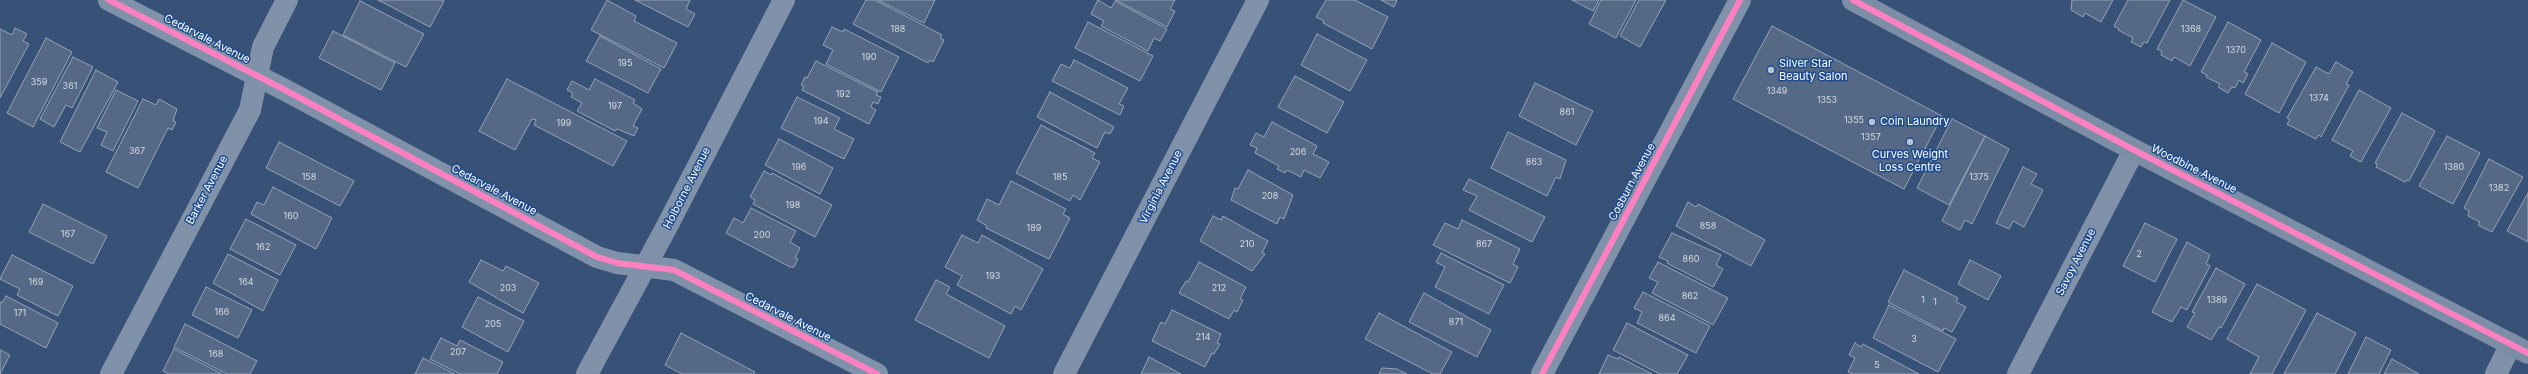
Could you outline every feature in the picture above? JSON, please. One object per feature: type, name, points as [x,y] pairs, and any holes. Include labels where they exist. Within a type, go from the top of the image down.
[{"type":"main road","name":"Woodbine Avenue","points":[[1853,0],[2134,150],[2520,349]]},
{"type":"street","name":"Cedarvale Avenue","points":[[109,0],[256,76],[597,257],[674,270],[877,374]]},
{"type":"street","name":"Barker Avenue","points":[[111,374],[250,110],[263,47],[287,0]]},
{"type":"street","name":"Holborne Avenue","points":[[587,374],[784,0]]},
{"type":"street","name":"Virginia Avenue","points":[[1064,374],[1258,0]]},
{"type":"street","name":"Cosburn Avenue","points":[[1542,374],[1740,0]]},
{"type":"street","name":"Savoy Avenue","points":[[2018,374],[2134,150]]},
{"type":"street","points":[[2496,374],[2520,349]]},
{"type":"building","points":[[378,0],[442,0],[444,1],[430,27]]},
{"type":"building","points":[[607,0],[636,16],[634,21],[677,43],[664,68],[591,30]]},
{"type":"building","points":[[635,0],[690,0],[686,9],[695,14],[688,27]]},
{"type":"building","points":[[866,0],[875,0],[942,35],[940,38],[944,40],[933,62],[930,60],[928,63],[853,24]]},
{"type":"building","points":[[878,0],[935,0],[924,23]]},
{"type":"building","points":[[1098,0],[1111,8],[1115,1],[1167,29],[1160,41],[1154,38],[1148,51],[1101,26],[1104,21],[1091,14]]},
{"type":"building","points":[[1116,0],[1175,0],[1170,9],[1175,11],[1167,27]]},
{"type":"building","points":[[1326,0],[1355,0],[1388,17],[1372,49],[1323,23],[1324,21],[1316,17]]},
{"type":"building","points":[[1381,0],[1397,0],[1394,7]]},
{"type":"building","points":[[1572,0],[1599,0],[1593,11]]},
{"type":"building","points":[[1601,0],[1636,0],[1616,38],[1589,24]]},
{"type":"building","points":[[1639,0],[1666,0],[1640,47],[1620,36]]},
{"type":"building","points":[[2072,0],[2113,0],[2101,22],[2085,13],[2083,17],[2071,10]]},
{"type":"building","points":[[2128,0],[2170,0],[2147,43],[2144,42],[2141,47],[2131,42],[2133,38],[2118,30],[2119,29],[2114,26]]},
{"type":"building","points":[[2183,0],[2216,17],[2190,66],[2174,57],[2172,61],[2161,55],[2162,51],[2157,49]]},
{"type":"building","points":[[360,1],[424,34],[406,67],[343,35]]},
{"type":"building","points":[[1088,22],[1153,56],[1140,81],[1075,48]]},
{"type":"building","points":[[2228,22],[2261,40],[2244,72],[2248,74],[2243,83],[2239,80],[2235,88],[2232,87],[2228,93],[2218,87],[2220,84],[2206,77],[2207,75],[2201,72]]},
{"type":"building","points":[[1772,26],[1942,116],[1904,189],[1733,99]]},
{"type":"building","points":[[832,27],[843,32],[844,29],[899,57],[881,92],[826,64],[833,50],[823,45]]},
{"type":"building","points":[[15,28],[27,34],[23,41],[29,44],[0,98],[0,29],[12,35]]},
{"type":"building","points":[[333,31],[395,63],[381,90],[319,58]]},
{"type":"building","points":[[1317,34],[1367,60],[1350,91],[1301,65]]},
{"type":"building","points":[[600,36],[661,69],[648,93],[586,61]]},
{"type":"building","points":[[46,38],[72,52],[33,127],[7,113]]},
{"type":"building","points":[[2272,43],[2306,62],[2279,113],[2245,94]]},
{"type":"building","points":[[73,57],[93,67],[72,108],[66,105],[54,127],[40,119]]},
{"type":"building","points":[[1074,60],[1128,88],[1119,104],[1124,106],[1120,115],[1052,81],[1061,64],[1070,68]]},
{"type":"building","points":[[816,61],[878,92],[876,95],[881,97],[878,104],[873,102],[871,107],[876,110],[869,124],[802,90],[804,86],[801,85],[805,77],[807,78]]},
{"type":"building","points":[[2336,62],[2353,72],[2346,84],[2349,85],[2321,137],[2319,135],[2316,139],[2287,124],[2290,120],[2287,118],[2316,67],[2329,74]]},
{"type":"building","points":[[96,70],[118,82],[80,152],[60,142]]},
{"type":"building","points":[[1295,76],[1344,102],[1327,133],[1278,107]]},
{"type":"building","points":[[507,79],[627,141],[613,166],[534,125],[536,120],[532,119],[515,150],[479,131]]},
{"type":"building","points":[[595,79],[635,100],[633,103],[642,109],[633,126],[638,128],[634,136],[617,129],[615,131],[577,111],[582,103],[571,97],[573,93],[567,90],[572,81],[589,90]]},
{"type":"building","points":[[1535,83],[1593,111],[1576,145],[1519,116]]},
{"type":"building","points":[[116,90],[138,101],[113,151],[101,145],[107,132],[97,128]]},
{"type":"building","points":[[2359,90],[2391,108],[2361,162],[2350,156],[2353,151],[2332,140]]},
{"type":"building","points":[[1050,92],[1114,127],[1110,134],[1105,132],[1097,148],[1037,117]]},
{"type":"building","points":[[797,97],[840,118],[834,129],[854,139],[844,159],[781,128]]},
{"type":"building","points":[[143,99],[156,105],[159,99],[177,109],[173,121],[176,122],[172,130],[168,128],[138,188],[106,172]]},
{"type":"building","points":[[2402,113],[2435,131],[2409,181],[2407,180],[2405,182],[2376,167],[2377,164],[2375,163]]},
{"type":"building","points":[[1952,119],[1985,136],[1949,205],[1917,188]]},
{"type":"building","points":[[1272,122],[1317,146],[1313,154],[1329,162],[1320,178],[1304,170],[1301,177],[1287,170],[1285,173],[1277,169],[1279,166],[1255,153],[1257,148],[1250,145],[1256,133],[1264,137]]},
{"type":"building","points":[[1041,125],[1095,153],[1092,158],[1100,162],[1080,200],[1073,195],[1070,201],[1016,173]]},
{"type":"building","points":[[1508,132],[1566,160],[1560,179],[1556,177],[1547,196],[1491,168]]},
{"type":"building","points":[[1985,136],[2009,149],[1972,224],[1965,220],[1960,230],[1942,221]]},
{"type":"building","points":[[2447,136],[2480,153],[2453,204],[2419,186]]},
{"type":"building","points":[[779,139],[833,168],[820,194],[765,165]]},
{"type":"building","points":[[279,142],[354,181],[340,206],[266,168]]},
{"type":"building","points":[[2489,159],[2523,177],[2492,232],[2478,225],[2480,222],[2468,216],[2469,211],[2464,208]]},
{"type":"building","points":[[2023,167],[2037,174],[2031,184],[2043,190],[2024,227],[2013,221],[2009,229],[1996,223]]},
{"type":"building","points":[[1248,170],[1293,195],[1284,219],[1280,217],[1277,224],[1231,200],[1235,188],[1238,189]]},
{"type":"building","points":[[764,171],[771,175],[772,173],[832,205],[815,237],[753,204],[755,200],[750,197]]},
{"type":"building","points":[[1469,179],[1545,217],[1532,242],[1469,210],[1477,196],[1463,190]]},
{"type":"building","points":[[1011,181],[1066,209],[1063,214],[1070,218],[1049,259],[986,228],[987,226],[977,220],[987,199],[999,205]]},
{"type":"building","points":[[273,187],[332,218],[316,249],[251,214],[257,202],[264,205]]},
{"type":"building","points":[[2528,193],[2528,242],[2507,231]]},
{"type":"building","points":[[1688,202],[1696,207],[1698,204],[1765,240],[1751,266],[1676,226]]},
{"type":"building","points":[[43,204],[107,236],[93,264],[29,232]]},
{"type":"building","points":[[751,208],[796,231],[790,242],[800,248],[795,258],[798,259],[794,267],[790,267],[726,233],[734,218],[743,223]]},
{"type":"building","points":[[1213,216],[1221,220],[1223,216],[1268,241],[1262,253],[1265,254],[1252,271],[1200,241]]},
{"type":"building","points":[[246,219],[296,245],[280,275],[230,249]]},
{"type":"building","points":[[1462,220],[1520,249],[1513,264],[1518,267],[1510,283],[1433,245],[1445,223],[1458,229]]},
{"type":"building","points":[[2145,223],[2177,239],[2155,282],[2123,266]]},
{"type":"building","points":[[1672,233],[1721,255],[1716,265],[1723,269],[1713,287],[1667,263],[1668,261],[1659,257]]},
{"type":"building","points":[[962,235],[978,243],[982,235],[1043,269],[1021,310],[1015,306],[1011,314],[957,285],[962,276],[945,267]]},
{"type":"building","points":[[2187,242],[2210,255],[2206,264],[2210,266],[2187,310],[2181,307],[2172,322],[2152,312]]},
{"type":"building","points":[[1441,253],[1504,285],[1489,314],[1435,287],[1445,267],[1436,262]]},
{"type":"building","points":[[228,254],[278,280],[263,311],[213,283]]},
{"type":"building","points":[[12,255],[73,286],[58,316],[17,295],[20,289],[0,279]]},
{"type":"building","points":[[481,260],[503,271],[506,266],[539,283],[523,313],[469,282]]},
{"type":"building","points":[[1970,260],[2001,276],[1988,300],[1958,284]]},
{"type":"building","points":[[1199,262],[1246,287],[1240,299],[1243,300],[1237,312],[1234,310],[1229,319],[1179,293],[1186,281],[1188,282]]},
{"type":"building","points":[[1658,262],[1728,298],[1713,325],[1652,293],[1658,282],[1649,278]]},
{"type":"building","points":[[2216,268],[2245,284],[2221,328],[2219,327],[2211,340],[2187,327],[2195,313],[2192,312]]},
{"type":"building","points":[[1904,270],[1958,298],[1956,302],[1966,307],[1952,332],[1944,328],[1943,331],[1888,302]]},
{"type":"building","points":[[936,280],[950,287],[946,294],[1005,326],[989,358],[915,320]]},
{"type":"building","points":[[2257,284],[2306,310],[2272,374],[2250,374],[2259,357],[2227,339]]},
{"type":"building","points":[[206,287],[252,310],[238,338],[192,315]]},
{"type":"building","points":[[1643,292],[1710,326],[1696,353],[1637,323],[1642,312],[1634,308]]},
{"type":"building","points":[[1424,293],[1491,330],[1477,357],[1409,322]]},
{"type":"building","points":[[6,296],[58,323],[46,348],[0,324],[0,302],[2,303]]},
{"type":"building","points":[[478,297],[524,321],[508,352],[462,327]]},
{"type":"building","points":[[1889,305],[1956,339],[1938,372],[1873,338]]},
{"type":"building","points":[[1172,310],[1221,334],[1217,343],[1220,344],[1214,354],[1212,353],[1205,367],[1152,341],[1161,322],[1165,324]]},
{"type":"building","points":[[1379,313],[1452,352],[1440,374],[1433,374],[1365,339]]},
{"type":"building","points":[[2317,313],[2356,333],[2335,374],[2284,374]]},
{"type":"building","points":[[1627,323],[1688,355],[1677,374],[1660,374],[1613,350]]},
{"type":"building","points":[[185,324],[257,361],[250,374],[227,374],[174,347]]},
{"type":"building","points":[[681,333],[755,372],[754,374],[682,374],[665,365]]},
{"type":"building","points":[[2366,337],[2391,350],[2379,374],[2348,374]]},
{"type":"building","points":[[441,338],[457,346],[460,340],[503,362],[497,374],[460,374],[430,359]]},
{"type":"building","points":[[1855,343],[1861,347],[1863,344],[1919,374],[1852,374],[1848,372],[1855,358],[1849,355]]},
{"type":"building","points":[[174,349],[222,374],[169,374],[163,371]]},
{"type":"building","points":[[0,350],[10,355],[0,374]]},
{"type":"building","points":[[1608,355],[1618,359],[1619,357],[1652,374],[1599,374]]},
{"type":"building","points":[[1149,357],[1181,374],[1141,374]]},
{"type":"building","points":[[423,358],[455,374],[415,374]]},
{"type":"building","points":[[2392,359],[2419,374],[2384,374]]},
{"type":"building","points":[[1382,368],[1397,369],[1407,374],[1379,374]]},
{"type":"cycle path","points":[[109,0],[285,90],[597,257],[617,263],[674,270],[877,374]]},
{"type":"cycle path","points":[[1542,374],[1740,0]]},
{"type":"cycle path","points":[[1853,0],[2134,150],[2528,353]]},
{"type":"place","name":"Silver Star Beauty Salon","points":[[1771,70]]},
{"type":"place","name":"Coin Laundry","points":[[1872,122]]},
{"type":"place","name":"Curves Weight Loss Centre","points":[[1910,142]]}]
